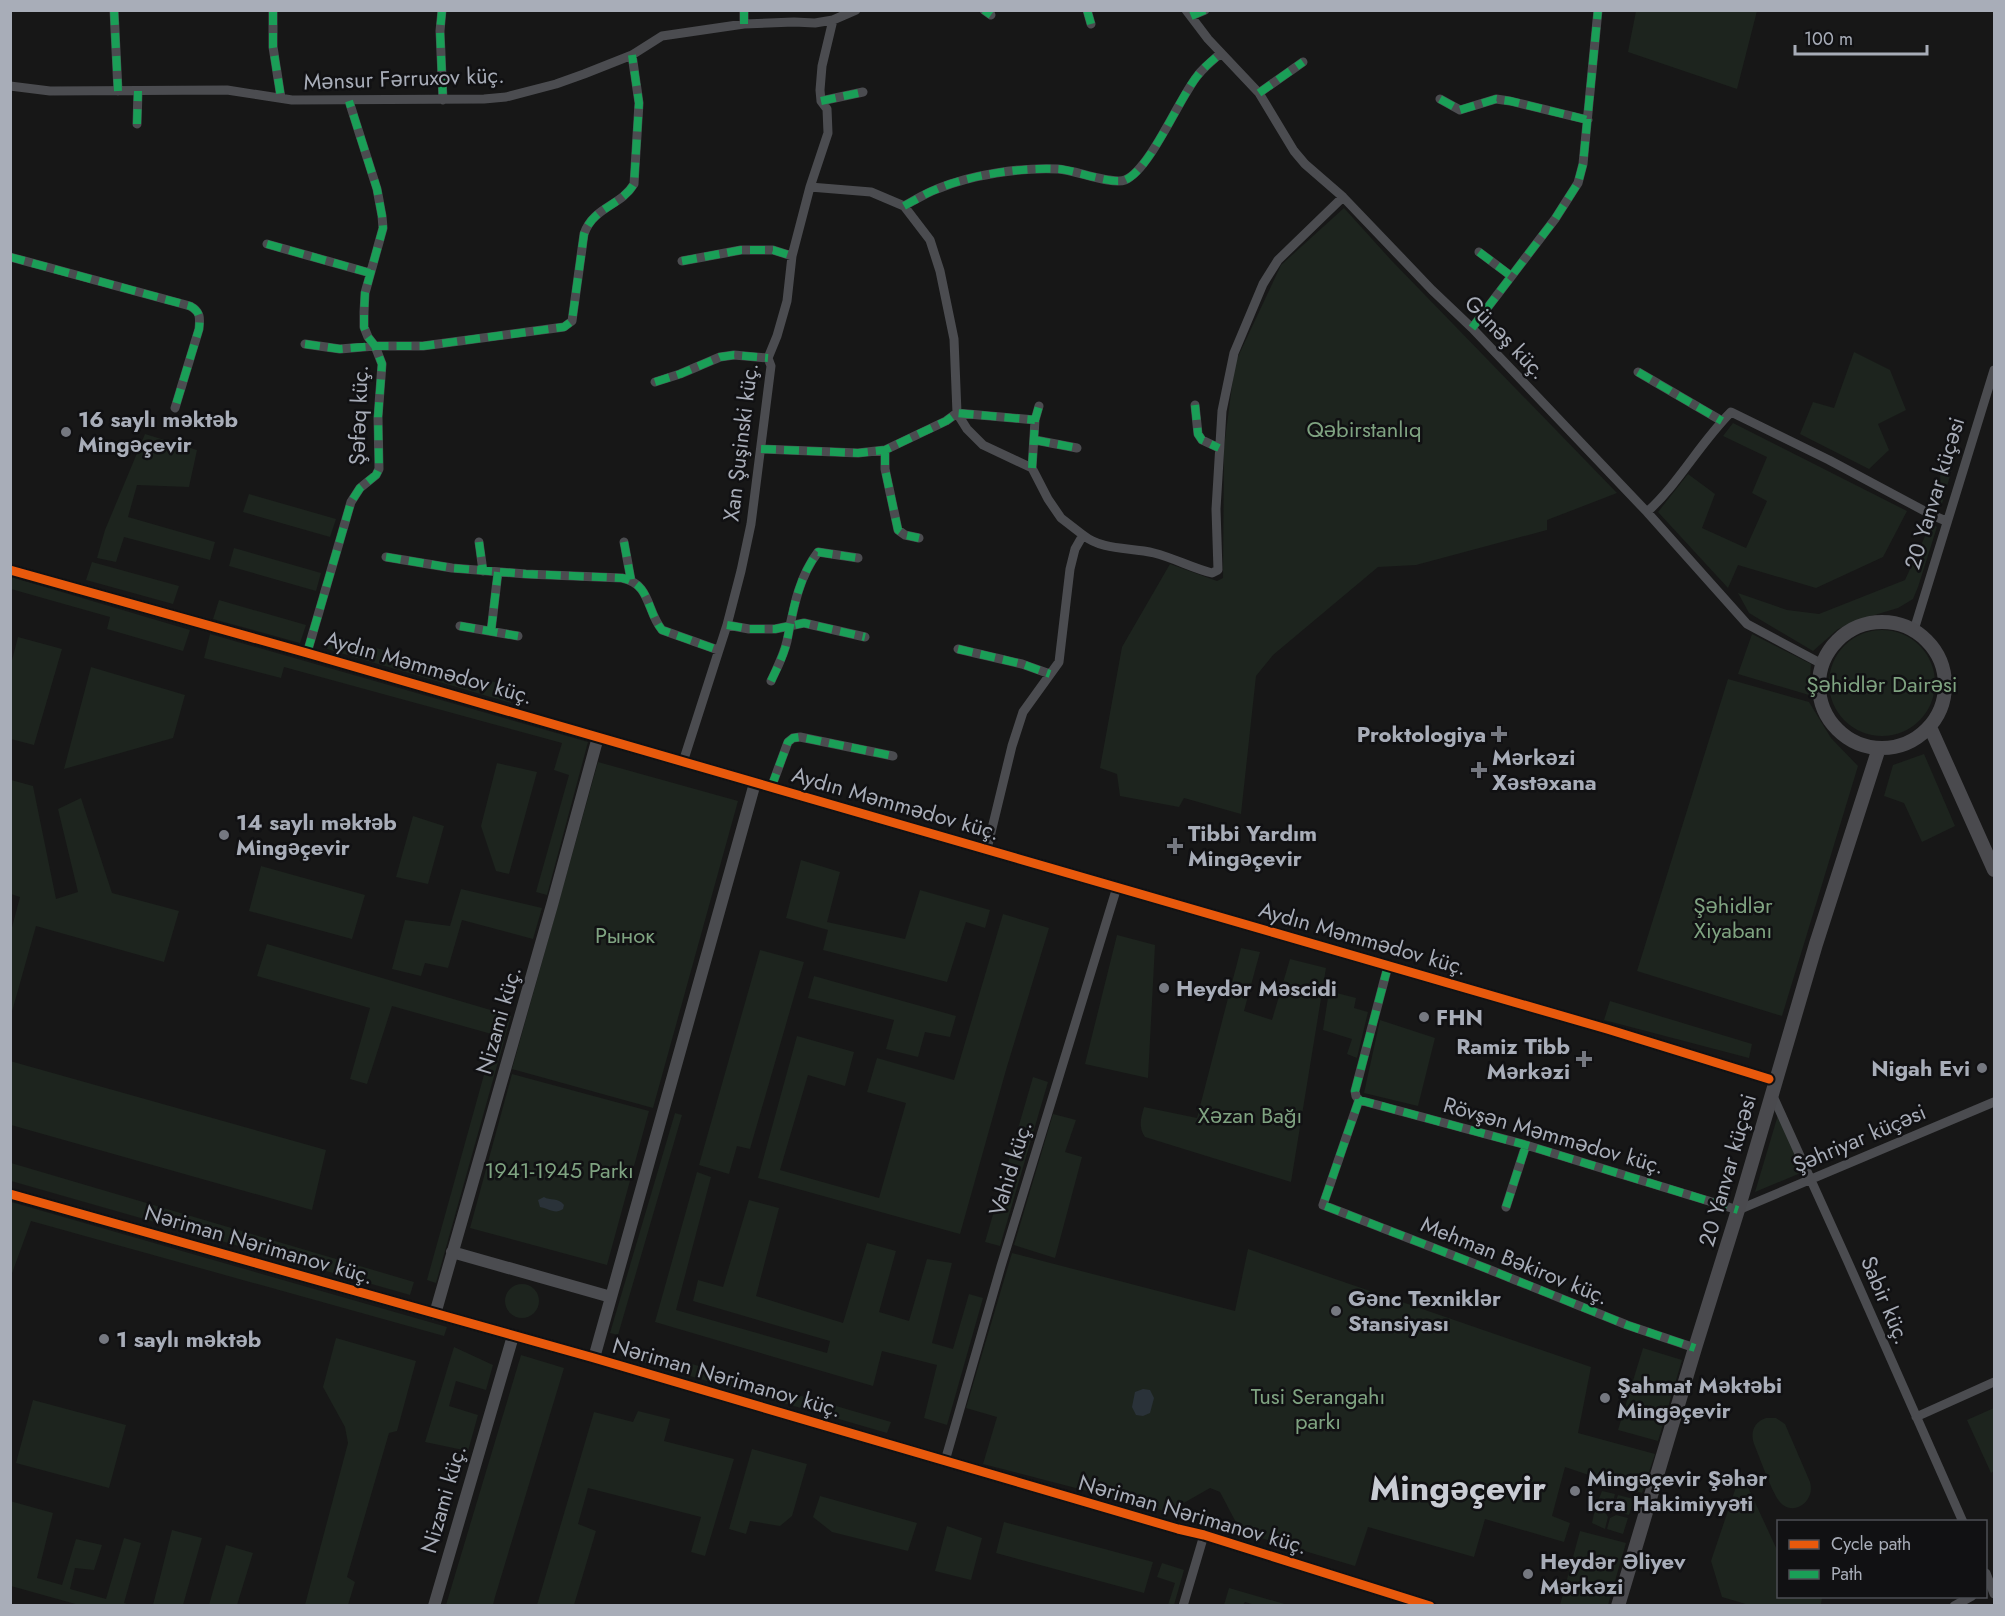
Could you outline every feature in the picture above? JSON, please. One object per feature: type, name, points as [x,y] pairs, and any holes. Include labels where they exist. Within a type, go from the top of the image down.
[{"type":"main road","points":[[1891,622],[1914,630],[1924,637],[1939,657],[1946,681],[1942,705],[1930,727],[1922,735],[1901,745],[1879,748],[1848,738],[1832,724],[1822,706],[1820,696],[1822,664],[1832,646],[1844,634],[1866,623],[1891,622]]},
{"type":"main road","points":[[1930,727],[1995,870]]},
{"type":"main road","name":"20 Yanvar küçəsi","points":[[1618,1605],[1816,944],[1879,748]]},
{"type":"street","points":[[114,10],[118,91]]},
{"type":"street","points":[[273,10],[273,47],[281,98]]},
{"type":"street","points":[[442,10],[440,31],[443,100]]},
{"type":"street","points":[[744,10],[744,24]]},
{"type":"street","name":"Mənsur Fərruxov küç.","points":[[10,86],[50,91],[227,90],[292,100],[484,99],[506,97],[556,84],[632,55],[662,36],[744,24],[814,23],[833,20],[856,10]]},
{"type":"street","points":[[1087,10],[1091,24]]},
{"type":"street","points":[[1189,13],[1205,10]]},
{"type":"street","points":[[1472,328],[1555,219],[1578,183],[1583,164],[1598,10]]},
{"type":"street","name":"Günəş küç.","points":[[1189,13],[1221,53],[1259,93],[1299,158],[1343,197],[1432,290],[1472,328],[1647,512],[1747,624],[1822,664]]},
{"type":"street","name":"Xan Şuşinski küç.","points":[[683,762],[727,625],[751,524],[771,366],[768,357],[787,301],[792,255],[810,187],[828,133],[826,109],[821,102],[822,66],[833,20]]},
{"type":"street","points":[[904,206],[937,189],[982,175],[1057,169],[1082,172],[1112,181],[1125,180],[1141,168],[1198,75],[1221,53]]},
{"type":"street","points":[[305,344],[340,349],[445,344],[569,325],[572,321],[587,225],[593,217],[629,192],[634,184],[639,103],[632,55]]},
{"type":"street","points":[[1259,93],[1304,62]]},
{"type":"street","points":[[137,124],[138,91]]},
{"type":"street","points":[[821,102],[863,92]]},
{"type":"street","points":[[1440,99],[1460,110],[1496,99],[1588,120]]},
{"type":"street","name":"Şəfəq küç.","points":[[307,652],[351,502],[360,488],[376,475],[379,469],[378,417],[382,364],[364,327],[365,293],[383,228],[377,189],[349,101]]},
{"type":"street","points":[[810,187],[871,192],[904,206],[930,240],[940,270],[954,339],[957,413],[967,429],[983,445],[1032,468]]},
{"type":"street","points":[[1039,406],[1035,420],[1032,468],[1061,518],[1095,543],[1153,553],[1207,572],[1216,572],[1219,567],[1216,509],[1222,411],[1234,353],[1263,284],[1278,260],[1343,197]]},
{"type":"street","points":[[267,244],[370,273]]},
{"type":"street","points":[[682,261],[741,250],[773,250],[792,255]]},
{"type":"street","points":[[1479,252],[1511,276]]},
{"type":"street","points":[[10,257],[190,306],[197,310],[201,317],[199,329],[175,408]]},
{"type":"street","points":[[655,382],[720,357],[734,355],[768,357]]},
{"type":"street","name":"20 Yanvar küçəsi","points":[[1914,630],[1946,521],[1991,393],[1995,370]]},
{"type":"street","points":[[1638,372],[1722,421]]},
{"type":"street","points":[[1195,405],[1198,434],[1202,440],[1219,448]]},
{"type":"street","points":[[1647,512],[1657,503],[1731,412],[1946,521]]},
{"type":"street","points":[[760,449],[858,453],[885,450],[946,421],[957,413],[1035,420]]},
{"type":"street","points":[[1035,440],[1077,448]]},
{"type":"street","points":[[885,450],[885,469],[898,530],[905,535],[919,538]]},
{"type":"street","points":[[987,849],[1012,746],[1023,712],[1059,662],[1070,569],[1075,549],[1083,535]]},
{"type":"street","points":[[479,542],[483,571]]},
{"type":"street","points":[[624,542],[631,580]]},
{"type":"street","points":[[771,681],[784,652],[794,603],[818,552],[858,558]]},
{"type":"street","points":[[386,557],[483,571],[631,580],[642,589],[662,630],[718,650]]},
{"type":"street","name":"Aydın Məmmədov küç.","points":[[10,570],[598,736],[1769,1078]]},
{"type":"street","points":[[491,631],[498,572]]},
{"type":"street","points":[[727,625],[749,629],[775,629],[789,625],[810,624],[865,636]]},
{"type":"street","points":[[460,626],[519,636]]},
{"type":"street","points":[[958,649],[1022,664],[1050,674]]},
{"type":"street","name":"Nizami küç.","points":[[435,1314],[598,736]]},
{"type":"street","points":[[771,788],[788,742],[793,738],[800,737],[893,756]]},
{"type":"street","points":[[594,1358],[754,783]]},
{"type":"street","name":"Vahid küç.","points":[[945,1461],[1001,1266],[1117,887]]},
{"type":"street","points":[[1359,1100],[1355,1091],[1388,966]]},
{"type":"street","name":"Sabir küç.","points":[[1772,1094],[1963,1520]]},
{"type":"street","name":"Rövşən Məmmədov küç.","points":[[1359,1100],[1526,1145],[1738,1210]]},
{"type":"street","name":"Mehman Bəkirov küç.","points":[[1359,1100],[1323,1205],[1627,1325],[1695,1348]]},
{"type":"street","name":"Şəhriyar küçəsi","points":[[1738,1210],[1995,1102]]},
{"type":"street","points":[[1506,1207],[1526,1145]]},
{"type":"street","name":"Nəriman Nərimanov küç.","points":[[10,1194],[594,1358],[1204,1535],[1430,1605]]},
{"type":"street","points":[[452,1252],[611,1296]]},
{"type":"street","name":"Nizami küç.","points":[[434,1605],[513,1336]]},
{"type":"street","points":[[1916,1417],[1995,1382]]},
{"type":"street","points":[[1182,1605],[1204,1535]]},
{"type":"street","points":[[1954,1605],[1968,1598]]},
{"type":"green space","points":[[1636,11],[1757,11],[1737,89],[1628,52]]},
{"type":"green space","name":"Qəbirstanlıq","points":[[1344,208],[1391,260],[1617,493],[1547,520],[1547,530],[1416,565],[1378,567],[1273,655],[1256,676],[1241,814],[1184,798],[1179,807],[1120,796],[1117,774],[1100,768],[1122,647],[1170,564],[1217,581],[1223,578],[1224,447],[1235,363],[1281,265]]},
{"type":"green space","points":[[1854,352],[1890,370],[1906,410],[1878,424],[1889,450],[1869,469],[1800,434],[1813,402],[1834,408]]},
{"type":"green space","points":[[1733,423],[1907,511],[1883,557],[1816,588],[1738,565],[1728,588],[1658,512],[1688,474],[1715,494],[1702,528],[1746,548],[1767,501],[1752,493],[1767,457],[1723,436]]},
{"type":"green space","points":[[145,434],[197,450],[189,487],[137,485],[128,517],[215,542],[210,560],[124,537],[116,562],[97,558],[105,530]]},
{"type":"green space","points":[[1952,469],[1941,507],[1940,470]]},
{"type":"green space","points":[[249,494],[336,519],[330,537],[243,512]]},
{"type":"green space","points":[[1931,523],[1937,527],[1913,599],[1898,608],[1861,619],[1838,629],[1813,651],[1749,613],[1738,593],[1787,610],[1819,614],[1905,580]]},
{"type":"green space","points":[[234,548],[321,573],[316,591],[229,566]]},
{"type":"green space","points":[[92,562],[179,586],[173,604],[86,580]]},
{"type":"green space","points":[[11,577],[190,630],[183,651],[107,629],[110,617],[11,589]]},
{"type":"green space","points":[[219,600],[306,625],[300,643],[213,619]]},
{"type":"green space","name":"Şəhidlər Dairəsi","points":[[1882,630],[1902,634],[1919,646],[1931,663],[1935,683],[1931,703],[1919,720],[1902,732],[1882,736],[1862,732],[1845,720],[1833,703],[1829,683],[1833,663],[1845,646],[1862,634]]},
{"type":"green space","points":[[210,634],[588,742],[547,895],[536,892],[569,775],[554,770],[562,743],[284,667],[281,678],[204,658]]},
{"type":"green space","points":[[1752,634],[1811,664],[1809,695],[1738,674]]},
{"type":"green space","points":[[331,635],[515,688],[511,703],[327,649]]},
{"type":"green space","points":[[18,637],[62,649],[34,745],[11,739],[11,664]]},
{"type":"green space","points":[[91,667],[185,695],[173,738],[64,769]]},
{"type":"green space","name":"Şəhidlər Xiyabanı","points":[[1728,679],[1809,702],[1831,738],[1858,766],[1782,1016],[1637,971]]},
{"type":"green space","points":[[1924,754],[1955,826],[1922,842],[1904,803],[1884,796],[1893,765]]},
{"type":"green space","name":"Рынок","points":[[598,762],[738,801],[653,1108],[512,1069]]},
{"type":"green space","points":[[497,763],[537,772],[509,874],[496,871],[481,826]]},
{"type":"green space","points":[[11,780],[33,786],[56,899],[78,892],[58,809],[81,798],[112,893],[179,911],[164,962],[36,926],[11,1015],[11,931],[20,897],[11,894]]},
{"type":"green space","points":[[413,816],[444,826],[428,884],[396,877]]},
{"type":"green space","points":[[801,860],[840,872],[827,922],[905,939],[920,890],[990,910],[985,928],[966,922],[947,982],[823,950],[828,930],[786,918]]},
{"type":"green space","points":[[261,866],[365,895],[352,939],[249,911]]},
{"type":"green space","points":[[461,889],[542,908],[533,939],[462,920],[448,968],[425,963],[421,976],[392,969],[405,920],[450,926]]},
{"type":"green space","points":[[1003,914],[1049,928],[960,1234],[758,1178],[797,1036],[854,1052],[845,1086],[808,1075],[780,1170],[879,1198],[906,1103],[867,1092],[877,1058],[954,1080]]},
{"type":"green space","points":[[1117,935],[1155,945],[1148,1078],[1085,1064]]},
{"type":"green space","points":[[267,944],[511,1016],[436,1283],[427,1280],[495,1035],[392,1006],[367,1084],[350,1079],[370,1008],[257,976]]},
{"type":"green space","name":"Xəzan Bağı","points":[[1241,948],[1260,952],[1244,1011],[1272,1020],[1290,959],[1326,968],[1291,1182],[1145,1137],[1141,1130],[1144,1107],[1197,1118]]},
{"type":"green space","points":[[760,950],[804,962],[750,1149],[737,1146],[729,1174],[699,1165]]},
{"type":"green space","points":[[814,976],[956,1016],[950,1037],[925,1032],[918,1057],[886,1049],[894,1020],[808,998]]},
{"type":"green space","points":[[1329,991],[1356,998],[1354,1008],[1368,1012],[1357,1058],[1347,1054],[1352,1039],[1323,1030]]},
{"type":"green space","points":[[1610,1001],[1752,1044],[1749,1058],[1604,1020]]},
{"type":"green space","points":[[1380,1020],[1435,1038],[1418,1106],[1364,1093]]},
{"type":"green space","points":[[10,1061],[326,1150],[312,1210],[11,1125]]},
{"type":"green space","name":"1941-1945 Parkı","points":[[512,1074],[649,1111],[607,1265],[470,1228]]},
{"type":"green space","points":[[1033,1077],[1048,1082],[1000,1246],[985,1242]]},
{"type":"green space","points":[[1781,1105],[1810,1169],[1755,1192]]},
{"type":"green space","points":[[675,1113],[682,1115],[618,1335],[610,1333]]},
{"type":"green space","points":[[1053,1114],[1076,1120],[1065,1152],[1082,1157],[1055,1258],[1014,1245]]},
{"type":"green space","points":[[11,1163],[414,1282],[410,1295],[11,1181]]},
{"type":"green space","points":[[697,1172],[711,1177],[676,1310],[827,1353],[830,1341],[693,1301],[698,1280],[723,1287],[749,1200],[779,1208],[756,1296],[843,1323],[867,1243],[896,1251],[879,1312],[909,1321],[927,1259],[952,1263],[932,1343],[953,1349],[969,1294],[983,1298],[947,1425],[924,1418],[937,1365],[882,1351],[873,1386],[655,1322]]},
{"type":"green space","points":[[11,1202],[447,1327],[444,1336],[31,1221],[11,1276]]},
{"type":"green space","name":"Tusi Serangahı parkı","points":[[1248,1249],[1591,1367],[1578,1433],[1655,1454],[1642,1493],[1565,1467],[1552,1516],[1570,1523],[1564,1542],[1485,1519],[1474,1557],[1368,1527],[1355,1566],[1241,1532],[1220,1492],[1210,1488],[1168,1512],[983,1464],[997,1417],[966,1408],[1012,1253],[1235,1311]]},
{"type":"green space","points":[[522,1284],[534,1289],[539,1301],[534,1313],[522,1318],[510,1313],[505,1301],[510,1289]]},
{"type":"green space","points":[[336,1338],[416,1361],[397,1431],[389,1433],[347,1577],[355,1582],[348,1605],[305,1605],[348,1443],[345,1427],[323,1387]]},
{"type":"green space","points":[[623,1344],[891,1422],[887,1433],[621,1356]]},
{"type":"green space","points":[[454,1347],[493,1365],[486,1390],[456,1381],[449,1406],[478,1415],[468,1451],[425,1442]]},
{"type":"green space","points":[[1643,1348],[1682,1360],[1658,1441],[1618,1430]]},
{"type":"green space","points":[[521,1355],[564,1368],[493,1605],[446,1605]]},
{"type":"green space","points":[[33,1400],[126,1425],[109,1488],[16,1463]]},
{"type":"green space","points":[[1994,1408],[1994,1471],[1991,1473],[1967,1420]]},
{"type":"green space","points":[[638,1411],[670,1419],[664,1441],[734,1459],[705,1556],[691,1552],[701,1517],[588,1488],[578,1524],[596,1531],[574,1605],[537,1605],[594,1412],[633,1422]]},
{"type":"green space","points":[[1766,1418],[1776,1418],[1785,1424],[1810,1482],[1810,1496],[1796,1508],[1784,1506],[1779,1501],[1754,1444],[1752,1435],[1754,1428],[1758,1422]]},
{"type":"green space","points":[[752,1449],[807,1464],[792,1516],[780,1526],[750,1521],[746,1534],[729,1529]]},
{"type":"green space","points":[[1741,1472],[1777,1550],[1777,1598],[1822,1598],[1821,1605],[1749,1605],[1722,1597],[1711,1561]]},
{"type":"green space","points":[[1602,1491],[1615,1494],[1612,1506],[1606,1509],[1596,1506]]},
{"type":"green space","points":[[1618,1495],[1634,1499],[1629,1515],[1617,1512],[1614,1506]]},
{"type":"green space","points":[[820,1496],[917,1523],[908,1551],[832,1532],[813,1517]]},
{"type":"green space","points":[[10,1501],[53,1513],[37,1578],[62,1585],[76,1539],[102,1545],[94,1570],[75,1568],[70,1589],[106,1599],[124,1538],[141,1543],[124,1603],[130,1605],[79,1605],[11,1586]]},
{"type":"green space","points":[[1595,1509],[1605,1512],[1608,1517],[1605,1529],[1592,1523]]},
{"type":"green space","points":[[1616,1515],[1628,1518],[1623,1534],[1607,1529],[1610,1518]]},
{"type":"green space","points":[[1004,1522],[1153,1562],[1144,1593],[996,1553]]},
{"type":"green space","points":[[947,1526],[982,1538],[971,1580],[935,1571]]},
{"type":"green space","points":[[172,1530],[202,1538],[183,1605],[153,1605]]},
{"type":"green space","points":[[1580,1531],[1626,1543],[1608,1605],[1560,1605]]},
{"type":"green space","points":[[226,1545],[253,1553],[237,1605],[209,1605]]},
{"type":"green space","points":[[1162,1563],[1184,1570],[1174,1605],[1168,1605],[1175,1583],[1157,1577]]},
{"type":"green space","points":[[1229,1588],[1288,1605],[1255,1605],[1245,1602],[1243,1605],[1224,1605]]},
{"type":"shaded area","points":[[544,1197],[559,1201],[564,1205],[563,1209],[554,1211],[540,1207],[538,1200]]},
{"type":"shaded area","points":[[1143,1389],[1150,1390],[1154,1398],[1150,1413],[1143,1416],[1136,1415],[1132,1407],[1135,1392]]},
{"type":"marked path","points":[[114,10],[118,91]]},
{"type":"marked path","points":[[273,10],[273,47],[281,98]]},
{"type":"marked path","points":[[442,10],[440,31],[443,100]]},
{"type":"marked path","points":[[744,10],[744,24]]},
{"type":"marked path","points":[[984,10],[991,15]]},
{"type":"marked path","points":[[1087,10],[1091,24]]},
{"type":"marked path","points":[[1191,16],[1205,10]]},
{"type":"marked path","points":[[1472,328],[1555,219],[1578,183],[1583,164],[1598,10]]},
{"type":"marked path","points":[[904,206],[929,192],[950,184],[1013,171],[1058,169],[1111,181],[1125,180],[1135,174],[1144,163],[1198,75],[1221,53]]},
{"type":"marked path","points":[[305,344],[340,349],[423,346],[564,327],[572,321],[584,234],[588,225],[634,184],[639,103],[632,55]]},
{"type":"marked path","points":[[1259,93],[1303,62]]},
{"type":"marked path","points":[[137,124],[138,91]]},
{"type":"marked path","points":[[821,101],[863,92]]},
{"type":"marked path","points":[[1440,99],[1460,110],[1496,99],[1588,120]]},
{"type":"marked path","points":[[307,653],[351,502],[360,488],[376,475],[379,469],[378,417],[382,364],[364,327],[364,312],[365,293],[383,228],[377,189],[349,101]]},
{"type":"marked path","points":[[267,244],[370,273]]},
{"type":"marked path","points":[[682,261],[741,250],[773,250],[792,256]]},
{"type":"marked path","points":[[1479,252],[1511,276]]},
{"type":"marked path","points":[[10,257],[190,306],[196,311],[199,318],[199,329],[175,408]]},
{"type":"marked path","points":[[655,382],[720,357],[734,355],[768,358]]},
{"type":"marked path","points":[[1638,372],[1722,421]]},
{"type":"marked path","points":[[1195,405],[1198,434],[1202,440],[1219,448]]},
{"type":"marked path","points":[[1032,468],[1035,420],[1039,406]]},
{"type":"marked path","points":[[761,449],[858,453],[885,450],[946,421],[957,413],[1035,420]]},
{"type":"marked path","points":[[1035,440],[1077,448]]},
{"type":"marked path","points":[[885,450],[885,469],[898,530],[905,535],[919,538]]},
{"type":"marked path","points":[[479,542],[483,571]]},
{"type":"marked path","points":[[624,542],[631,580]]},
{"type":"marked path","points":[[771,681],[786,646],[801,584],[818,552],[858,558]]},
{"type":"marked path","points":[[386,557],[452,568],[622,578],[631,581],[643,592],[662,630],[718,650]]},
{"type":"marked path","points":[[491,631],[498,572]]},
{"type":"marked path","points":[[727,625],[749,629],[775,629],[804,623],[865,637]]},
{"type":"marked path","points":[[460,626],[518,636]]},
{"type":"marked path","points":[[958,649],[1022,664],[1050,674]]},
{"type":"marked path","points":[[771,788],[788,742],[793,738],[800,737],[893,756]]},
{"type":"marked path","points":[[1388,966],[1355,1091],[1359,1100],[1323,1205],[1627,1325],[1695,1348]]},
{"type":"marked path","points":[[1359,1100],[1526,1145],[1738,1210]]},
{"type":"marked path","points":[[1506,1207],[1526,1145]]},
{"type":"cycle path","points":[[10,570],[307,653],[1607,1029],[1769,1079]]},
{"type":"cycle path","points":[[10,1194],[594,1358],[1204,1535],[1430,1606]]},
{"type":"place","name":"16 saylı məktəb Mingəçevir","points":[[66,432]]},
{"type":"place","name":"Proktologiya","points":[[1499,734]]},
{"type":"place","name":"Mərkəzi Xəstəxana","points":[[1479,770]]},
{"type":"place","name":"14 saylı məktəb Mingəçevir","points":[[224,835]]},
{"type":"place","name":"Tibbi Yardım Mingəçevir","points":[[1175,846]]},
{"type":"place","name":"Heydər Məscidi","points":[[1164,988]]},
{"type":"place","name":"FHN","points":[[1424,1017]]},
{"type":"place","name":"Ramiz Tibb Mərkəzi","points":[[1584,1059]]},
{"type":"place","name":"Nigah Evi","points":[[1982,1068]]},
{"type":"place","name":"Gənc Texniklər Stansiyası","points":[[1336,1311]]},
{"type":"place","name":"1 saylı məktəb","points":[[104,1339]]},
{"type":"place","name":"Şahmat Məktəbi Mingəçevir","points":[[1605,1398]]},
{"type":"place","name":"Mingəçevir Şəhər İcra Hakimiyyəti","points":[[1575,1491]]},
{"type":"place","name":"Heydər Əliyev Mərkəzi","points":[[1528,1574]]},
{"type":"district","name":"Mingəçevir","points":[[1458,1488]]}]
